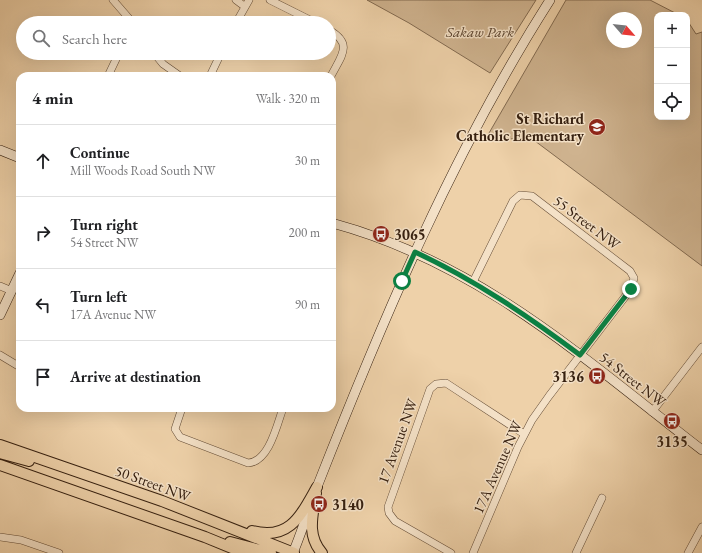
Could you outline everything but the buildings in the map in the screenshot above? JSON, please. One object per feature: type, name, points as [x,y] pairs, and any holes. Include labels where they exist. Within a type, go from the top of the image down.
[{"type":"main road","name":"50 Street NW","points":[[0,445],[214,522],[293,553]]},
{"type":"main road","points":[[0,453],[28,460],[53,463]]},
{"type":"main road","points":[[0,465],[205,537],[241,552]]},
{"type":"main road","points":[[214,522],[255,532],[277,532],[290,526],[299,517],[317,487]]},
{"type":"main road","points":[[317,487],[311,531],[313,539],[322,553]]},
{"type":"main road","points":[[205,537],[252,546],[270,553]]},
{"type":"street","points":[[113,0],[127,16]]},
{"type":"street","points":[[236,0],[247,3],[240,16]]},
{"type":"street","points":[[270,0],[302,16]]},
{"type":"street","points":[[293,553],[317,487],[415,252],[445,187],[521,45],[550,0]]},
{"type":"street","points":[[333,72],[343,51],[342,40],[336,34]]},
{"type":"street","points":[[110,72],[116,60]]},
{"type":"street","points":[[160,60],[174,72]]},
{"type":"street","points":[[212,72],[218,60]]},
{"type":"street","points":[[0,150],[16,156]]},
{"type":"street","name":"55 Street NW","points":[[473,282],[513,201],[520,194],[532,196],[630,271],[634,278]]},
{"type":"street","name":"54 Street NW","points":[[336,224],[360,231],[415,252],[473,282],[520,310],[702,450]]},
{"type":"street","name":"17A Avenue NW","points":[[473,553],[524,434],[549,396],[631,289],[634,278]]},
{"type":"street","points":[[0,315],[16,282]]},
{"type":"street","points":[[0,286],[12,292]]},
{"type":"street","points":[[652,412],[702,348]]},
{"type":"street","points":[[0,355],[16,365]]},
{"type":"street","name":"17 Avenue NW","points":[[451,553],[395,521],[389,513],[389,501],[428,393],[438,382],[449,385],[524,434]]},
{"type":"street","points":[[180,412],[176,422],[176,433],[184,440],[243,462],[256,462],[266,453],[281,412]]},
{"type":"street","points":[[576,553],[602,498]]},
{"type":"street","points":[[688,553],[702,527]]},
{"type":"street","points":[[0,537],[21,540],[59,553]]},
{"type":"green space","name":"Sakaw Park","points":[[367,0],[536,0],[490,73],[409,23]]},
{"type":"green space","name":"St Richard Catholic Elementary","points":[[566,0],[650,0],[673,12],[654,12],[654,120],[690,120],[690,25],[696,34],[702,32],[702,266],[531,138],[485,140]]},
{"type":"place","name":"St Richard Catholic Elementary","points":[[597,127]]},
{"type":"place","name":"3065","points":[[381,234]]},
{"type":"place","name":"3136","points":[[597,376]]},
{"type":"place","name":"3135","points":[[672,421]]},
{"type":"place","name":"3140","points":[[319,504]]},
{"type":"route","points":[[402,281],[415,252],[449,268],[498,296],[580,355],[631,289]]}]
